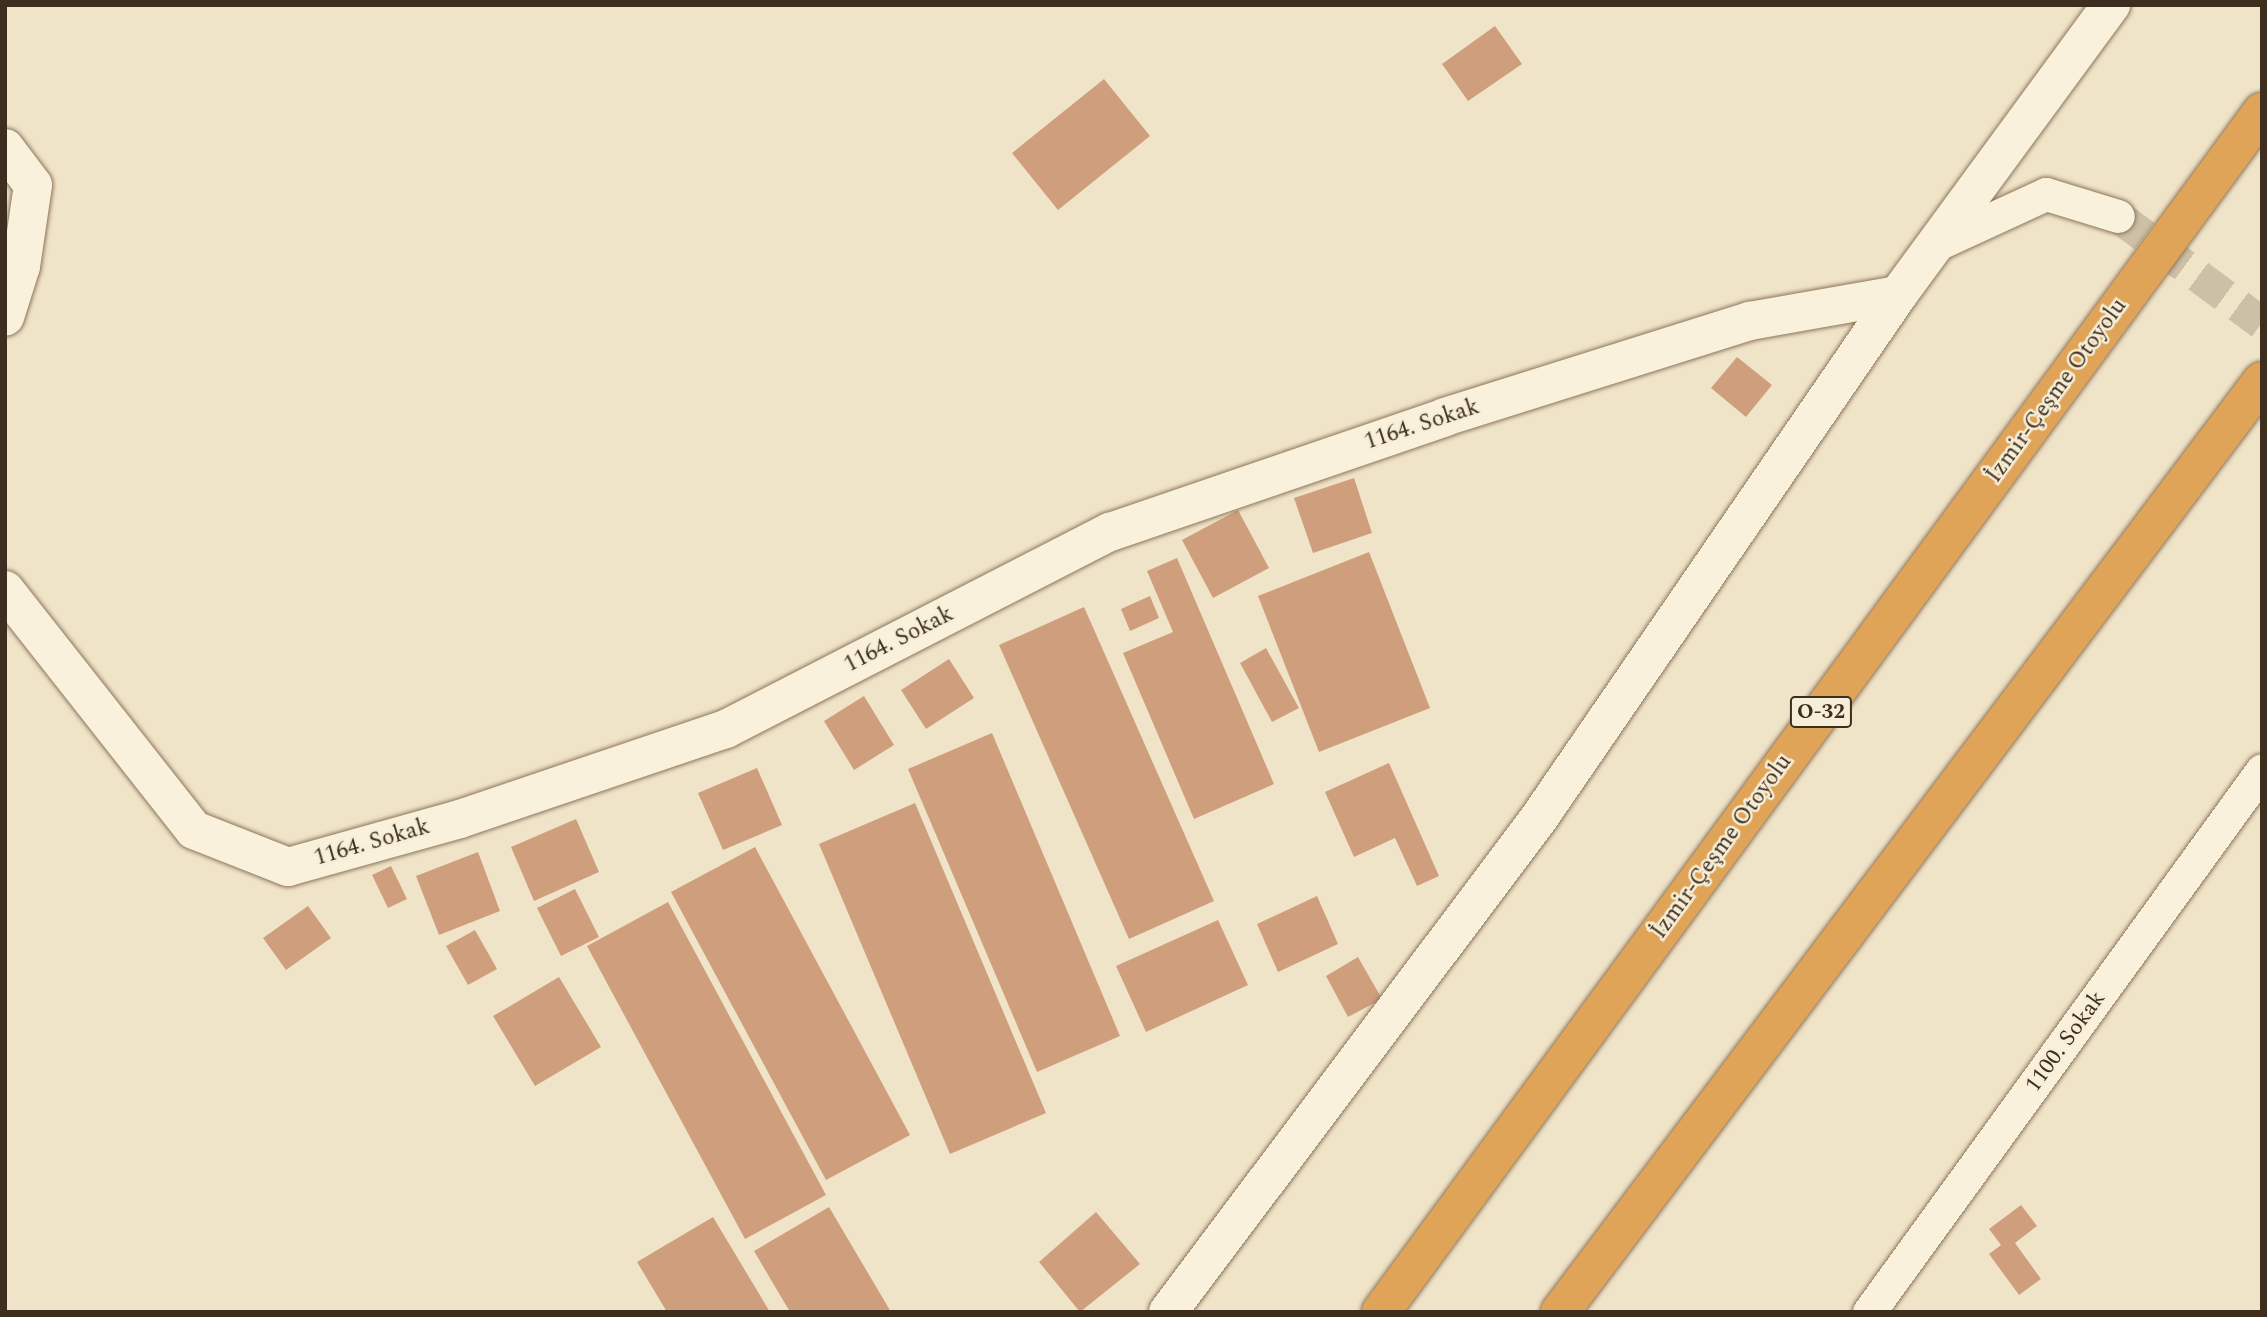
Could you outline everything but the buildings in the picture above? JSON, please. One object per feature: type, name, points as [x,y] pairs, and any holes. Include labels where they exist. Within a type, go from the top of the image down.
[{"type":"highway","name":"İzmir-Çeşme Otoyolu","points":[[1381,1312],[2262,113]]},
{"type":"highway","points":[[1560,1312],[2262,381]]},
{"type":"street","points":[[1168,1312],[1539,818],[1898,295],[2111,5]]},
{"type":"street","points":[[5,148],[33,185],[21,266],[5,317]]},
{"type":"street","points":[[1934,245],[2046,194],[2118,216]]},
{"type":"street","name":"1164. Sokak","points":[[5,590],[194,830],[288,867],[460,819],[726,729],[1110,532],[1445,417],[1750,321],[1898,295]]},
{"type":"street","name":"1100. Sokak","points":[[1869,1312],[2262,770]]},
{"type":"tunnel","points":[[2118,216],[2262,323]]}]
